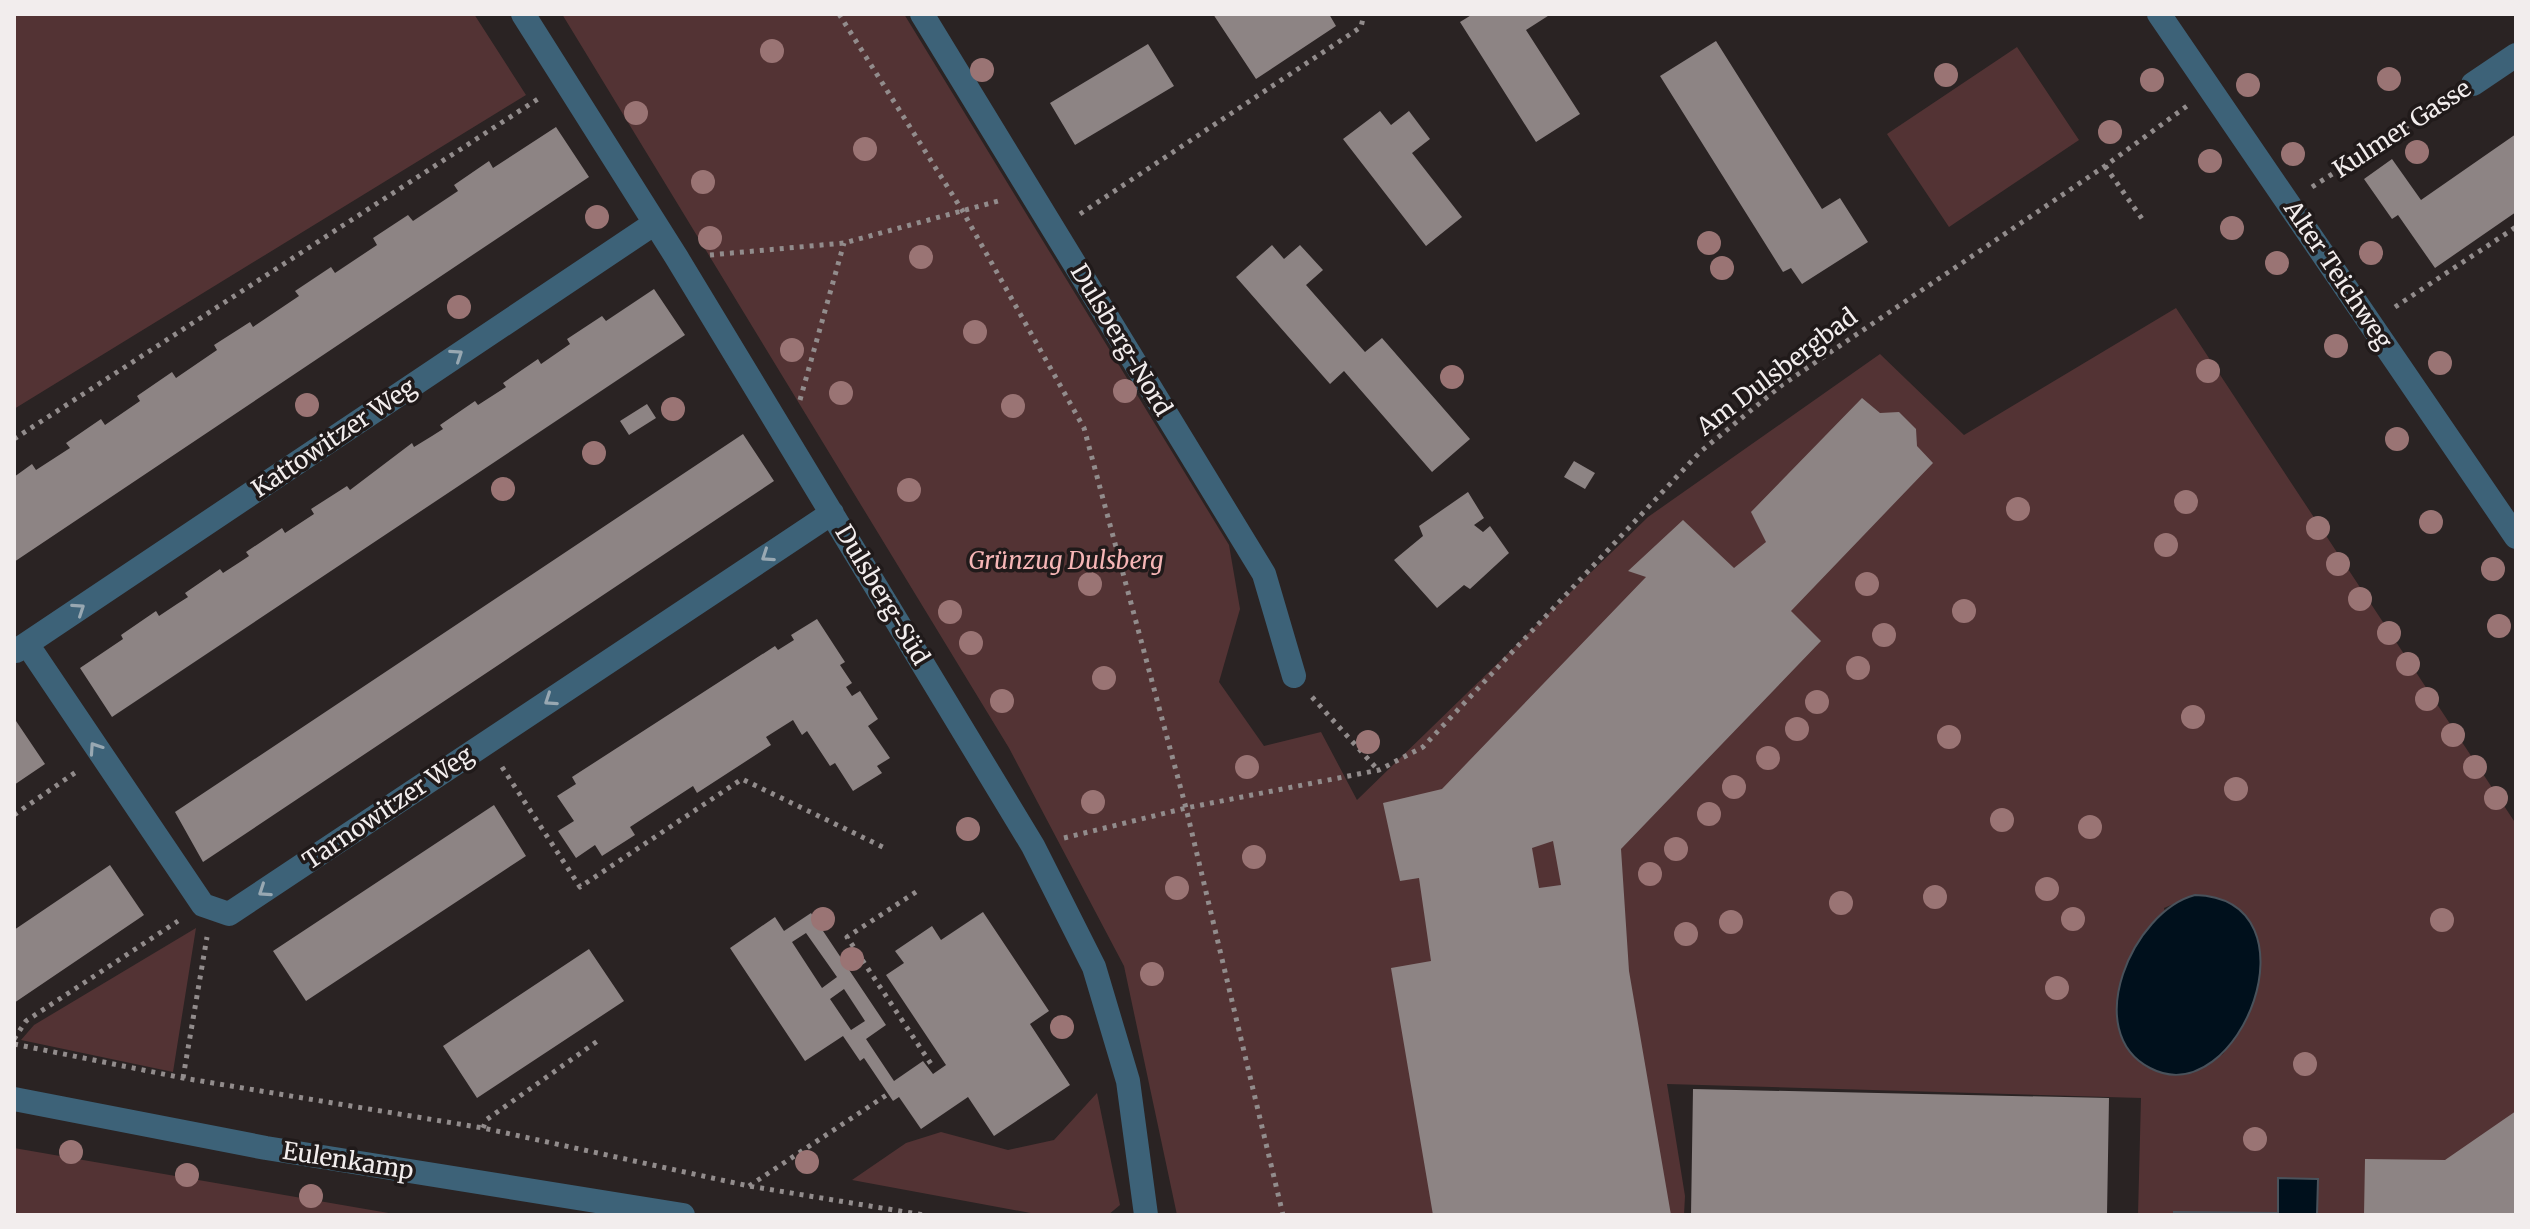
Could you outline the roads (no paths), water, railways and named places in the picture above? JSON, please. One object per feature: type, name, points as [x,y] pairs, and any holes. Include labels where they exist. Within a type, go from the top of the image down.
[{"type":"street","name":"Dulsberg-Süd","points":[[523,14],[677,258],[1033,846],[1094,967],[1128,1081],[1146,1215]]},
{"type":"street","name":"Dulsberg-Nord","points":[[922,14],[1264,574],[1294,676]]},
{"type":"street","name":"Alter Teichweg","points":[[2159,14],[2516,537]]},
{"type":"street","name":"Kulmer Gasse","points":[[2473,84],[2516,55]]},
{"type":"street","name":"Kattowitzer Weg","points":[[20,648],[655,223]]},
{"type":"street","name":"Tarnowitzer Weg","points":[[20,648],[100,756],[203,905],[229,914],[832,513]]},
{"type":"street","name":"Eulenkamp","points":[[14,1099],[266,1148],[683,1215]]},
{"type":"water","points":[[2195,895],[2233,906],[2254,930],[2260,964],[2254,1001],[2237,1035],[2213,1061],[2183,1074],[2150,1068],[2129,1051],[2119,1028],[2117,1002],[2123,974],[2135,947],[2152,924],[2172,906]]},
{"type":"water","points":[[2278,1178],[2318,1179],[2317,1215],[2174,1215],[2174,1212],[2278,1213]]},
{"type":"park label","name":"Grünzug Dulsberg","points":[[1066,561]]}]
